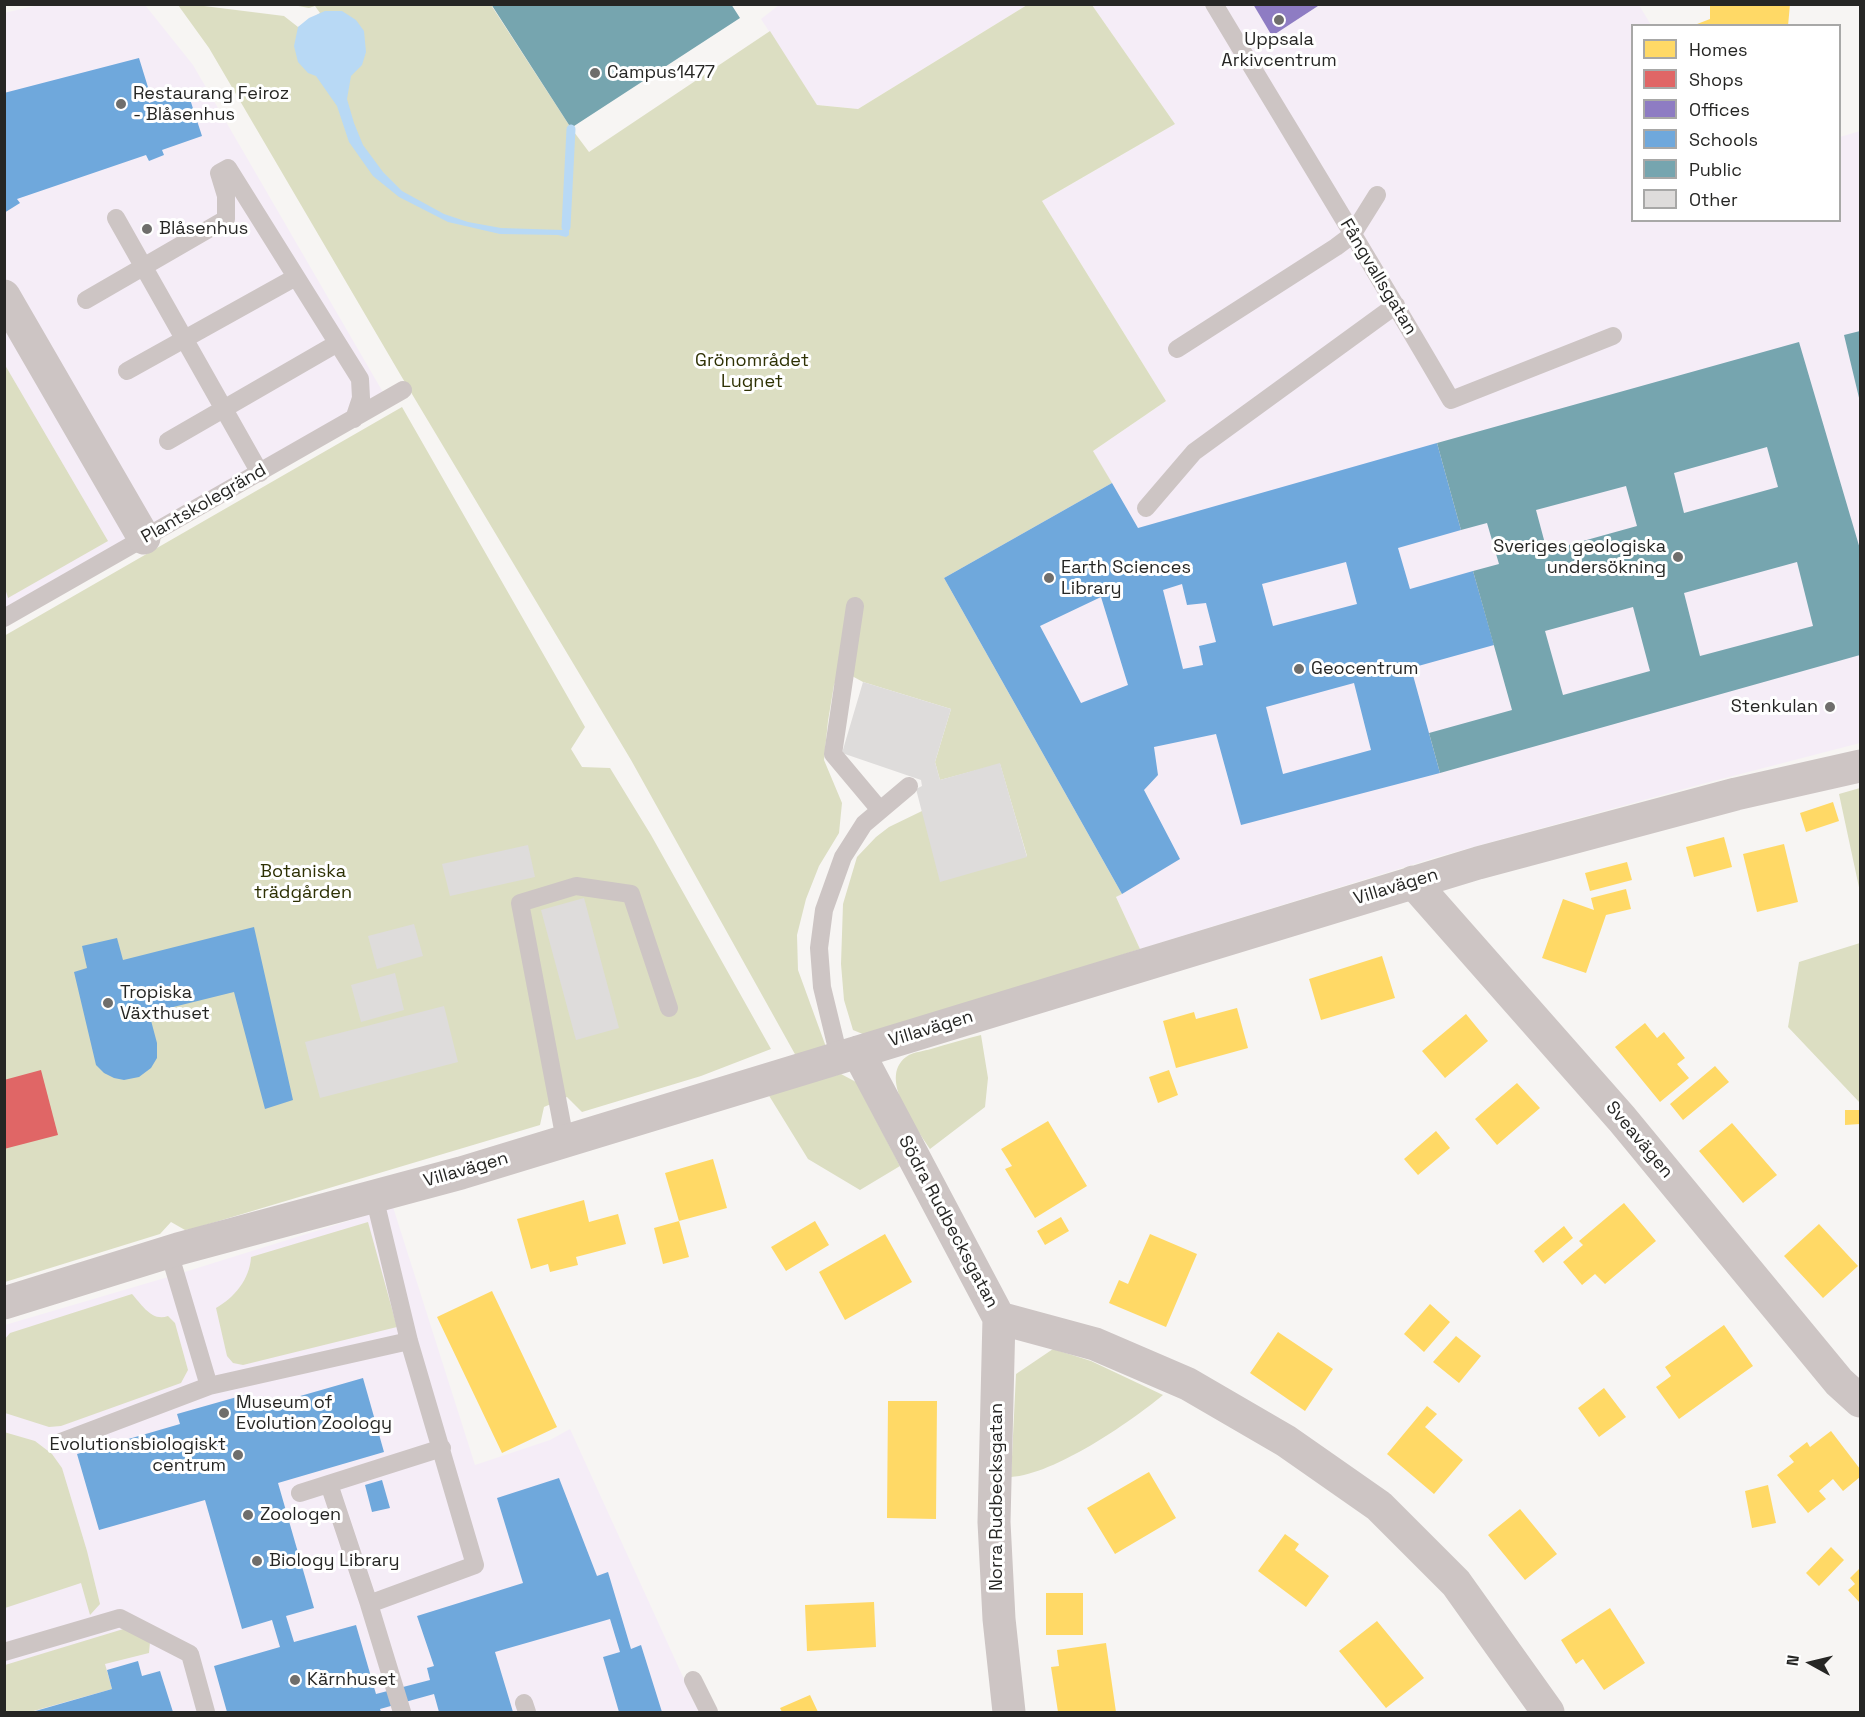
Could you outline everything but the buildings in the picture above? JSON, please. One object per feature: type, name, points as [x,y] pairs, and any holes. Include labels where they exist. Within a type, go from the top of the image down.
[{"type":"street","points":[[4,296],[144,538]]},
{"type":"street","name":"Villavägen","points":[[4,1302],[169,1252],[461,1173],[1413,882],[1725,797],[1860,766]]},
{"type":"street","name":"Sveavägen","points":[[1413,882],[1622,1119],[1839,1382],[1860,1401]]},
{"type":"street","name":"Södra Rudbecksgatan","points":[[848,1054],[999,1318],[1095,1344],[1188,1384],[1286,1441],[1379,1506],[1456,1583],[1548,1713]]},
{"type":"street","name":"Norra Rudbecksgatan","points":[[999,1318],[994,1522],[999,1619],[1010,1713]]},
{"type":"lane","name":"Fångvallsgatan","points":[[1214,4],[1451,400],[1613,336]]},
{"type":"lane","points":[[86,300],[226,219],[226,196],[219,173],[228,168],[360,379],[361,398],[354,419]]},
{"type":"lane","points":[[1178,349],[1336,247],[1352,234],[1377,195]]},
{"type":"lane","points":[[116,218],[260,472]]},
{"type":"lane","points":[[127,371],[296,277]]},
{"type":"lane","points":[[1146,508],[1194,452],[1396,305]]},
{"type":"lane","points":[[168,441],[336,344]]},
{"type":"lane","name":"Plantskolegränd","points":[[4,618],[404,390]]},
{"type":"lane","points":[[855,606],[833,754],[880,810]]},
{"type":"lane","points":[[848,1054],[822,987],[819,948],[824,910],[843,857],[864,824],[909,786]]},
{"type":"lane","points":[[565,1140],[520,903],[576,886],[631,894],[669,1008]]},
{"type":"lane","points":[[369,1604],[475,1564],[410,1341],[374,1196]]},
{"type":"lane","points":[[169,1252],[209,1386]]},
{"type":"lane","points":[[61,1442],[209,1386],[410,1341]]},
{"type":"lane","points":[[300,1493],[441,1448]]},
{"type":"lane","points":[[329,1484],[402,1713]]},
{"type":"lane","points":[[4,1652],[120,1618],[190,1654],[206,1713]]},
{"type":"lane","points":[[693,1680],[709,1713]]},
{"type":"shaded area","name":"Blåsenhus","points":[[39,5],[145,5],[193,65],[384,394],[4,609],[4,13]]},
{"type":"shaded area","points":[[779,5],[1027,5],[858,109],[817,105],[761,19]]},
{"type":"shaded area","points":[[1092,5],[1639,5],[1650,24],[1631,24],[1631,222],[1841,222],[1841,137],[1860,131],[1860,743],[1437,857],[1140,949],[1116,897],[1122,893],[944,578],[1111,483],[1093,451],[1166,401],[1042,201],[1175,124]]},
{"type":"shaded area","name":"Evolutionsbiologiskt centrum","points":[[393,1207],[475,1465],[550,1440],[570,1429],[699,1712],[5,1712],[5,1325]]},
{"type":"green space","name":"Grönområdet Lugnet","points":[[178,5],[196,5],[284,16],[298,27],[320,13],[315,6],[309,8],[293,5],[491,5],[589,152],[770,31],[817,105],[858,109],[1027,5],[1092,5],[1175,124],[1042,201],[1166,401],[1093,451],[1112,483],[944,578],[1122,894],[1116,897],[1140,949],[870,1037],[853,1030],[844,1000],[841,964],[843,904],[857,857],[876,837],[889,827],[922,811],[1027,856],[1000,764],[940,780],[935,762],[951,709],[863,682],[841,670],[834,685],[824,760],[842,803],[839,833],[819,866],[806,899],[797,935],[798,970],[826,1047],[796,1056],[631,760],[400,374],[209,48]]},
{"type":"green space","points":[[5,365],[108,541],[8,598],[4,585]]},
{"type":"green space","name":"Botaniska trädgården","points":[[402,407],[585,727],[571,749],[582,767],[610,768],[651,835],[771,1049],[701,1076],[582,1112],[567,1097],[544,1107],[540,1125],[192,1229],[185,1230],[171,1222],[160,1234],[5,1282],[4,636]]},
{"type":"green space","points":[[1860,788],[1860,892],[1839,794]]},
{"type":"green space","points":[[1860,943],[1860,1103],[1788,1027],[1799,962]]},
{"type":"green space","points":[[981,1035],[988,1078],[985,1107],[930,1149],[908,1115],[897,1088],[896,1075],[900,1064],[911,1054]]},
{"type":"green space","points":[[841,1074],[856,1082],[900,1166],[860,1190],[808,1159],[768,1094]]},
{"type":"green space","points":[[368,1222],[397,1327],[243,1365],[233,1363],[227,1356],[216,1308],[240,1287],[248,1273],[251,1257]]},
{"type":"green space","points":[[132,1294],[152,1315],[168,1316],[175,1323],[188,1370],[181,1383],[61,1426],[49,1427],[5,1413],[5,1339],[10,1333]]},
{"type":"green space","points":[[1053,1349],[1091,1361],[1163,1395],[1112,1432],[1069,1457],[1029,1474],[1011,1477],[1016,1374]]},
{"type":"green space","points":[[4,1432],[35,1441],[52,1454],[62,1468],[100,1604],[90,1615],[81,1583],[5,1608]]},
{"type":"green space","points":[[130,1627],[150,1642],[149,1653],[105,1664],[112,1689],[30,1712],[5,1712],[5,1665]]},
{"type":"water","points":[[325,11],[342,11],[356,20],[364,31],[366,52],[362,65],[351,76],[347,99],[363,145],[383,172],[402,191],[444,214],[468,222],[501,228],[563,230],[566,227],[569,235],[566,237],[500,234],[448,222],[399,197],[373,176],[349,142],[337,106],[316,76],[308,73],[298,62],[294,46],[298,27],[309,18]]},
{"type":"waterway","points":[[566,227],[571,129]]},
{"type":"place","name":"Uppsala Arkivcentrum","points":[[1279,20]]},
{"type":"place","name":"Campus1477","points":[[595,73]]},
{"type":"place","name":"Restaurang Feiroz - Blåsenhus","points":[[121,104]]},
{"type":"place","name":"Blåsenhus","points":[[147,229]]},
{"type":"place","name":"Sveriges geologiska undersökning","points":[[1678,557]]},
{"type":"place","name":"Earth Sciences Library","points":[[1049,578]]},
{"type":"place","name":"Geocentrum","points":[[1299,669]]},
{"type":"place","name":"Stenkulan","points":[[1830,707]]},
{"type":"place","name":"Tropiska Växthuset","points":[[108,1003]]},
{"type":"place","name":"Museum of Evolution Zoology","points":[[224,1413]]},
{"type":"place","name":"Evolutionsbiologiskt centrum","points":[[238,1455]]},
{"type":"place","name":"Zoologen","points":[[248,1515]]},
{"type":"place","name":"Biology Library","points":[[257,1561]]},
{"type":"place","name":"Kärnhuset","points":[[295,1680]]}]
